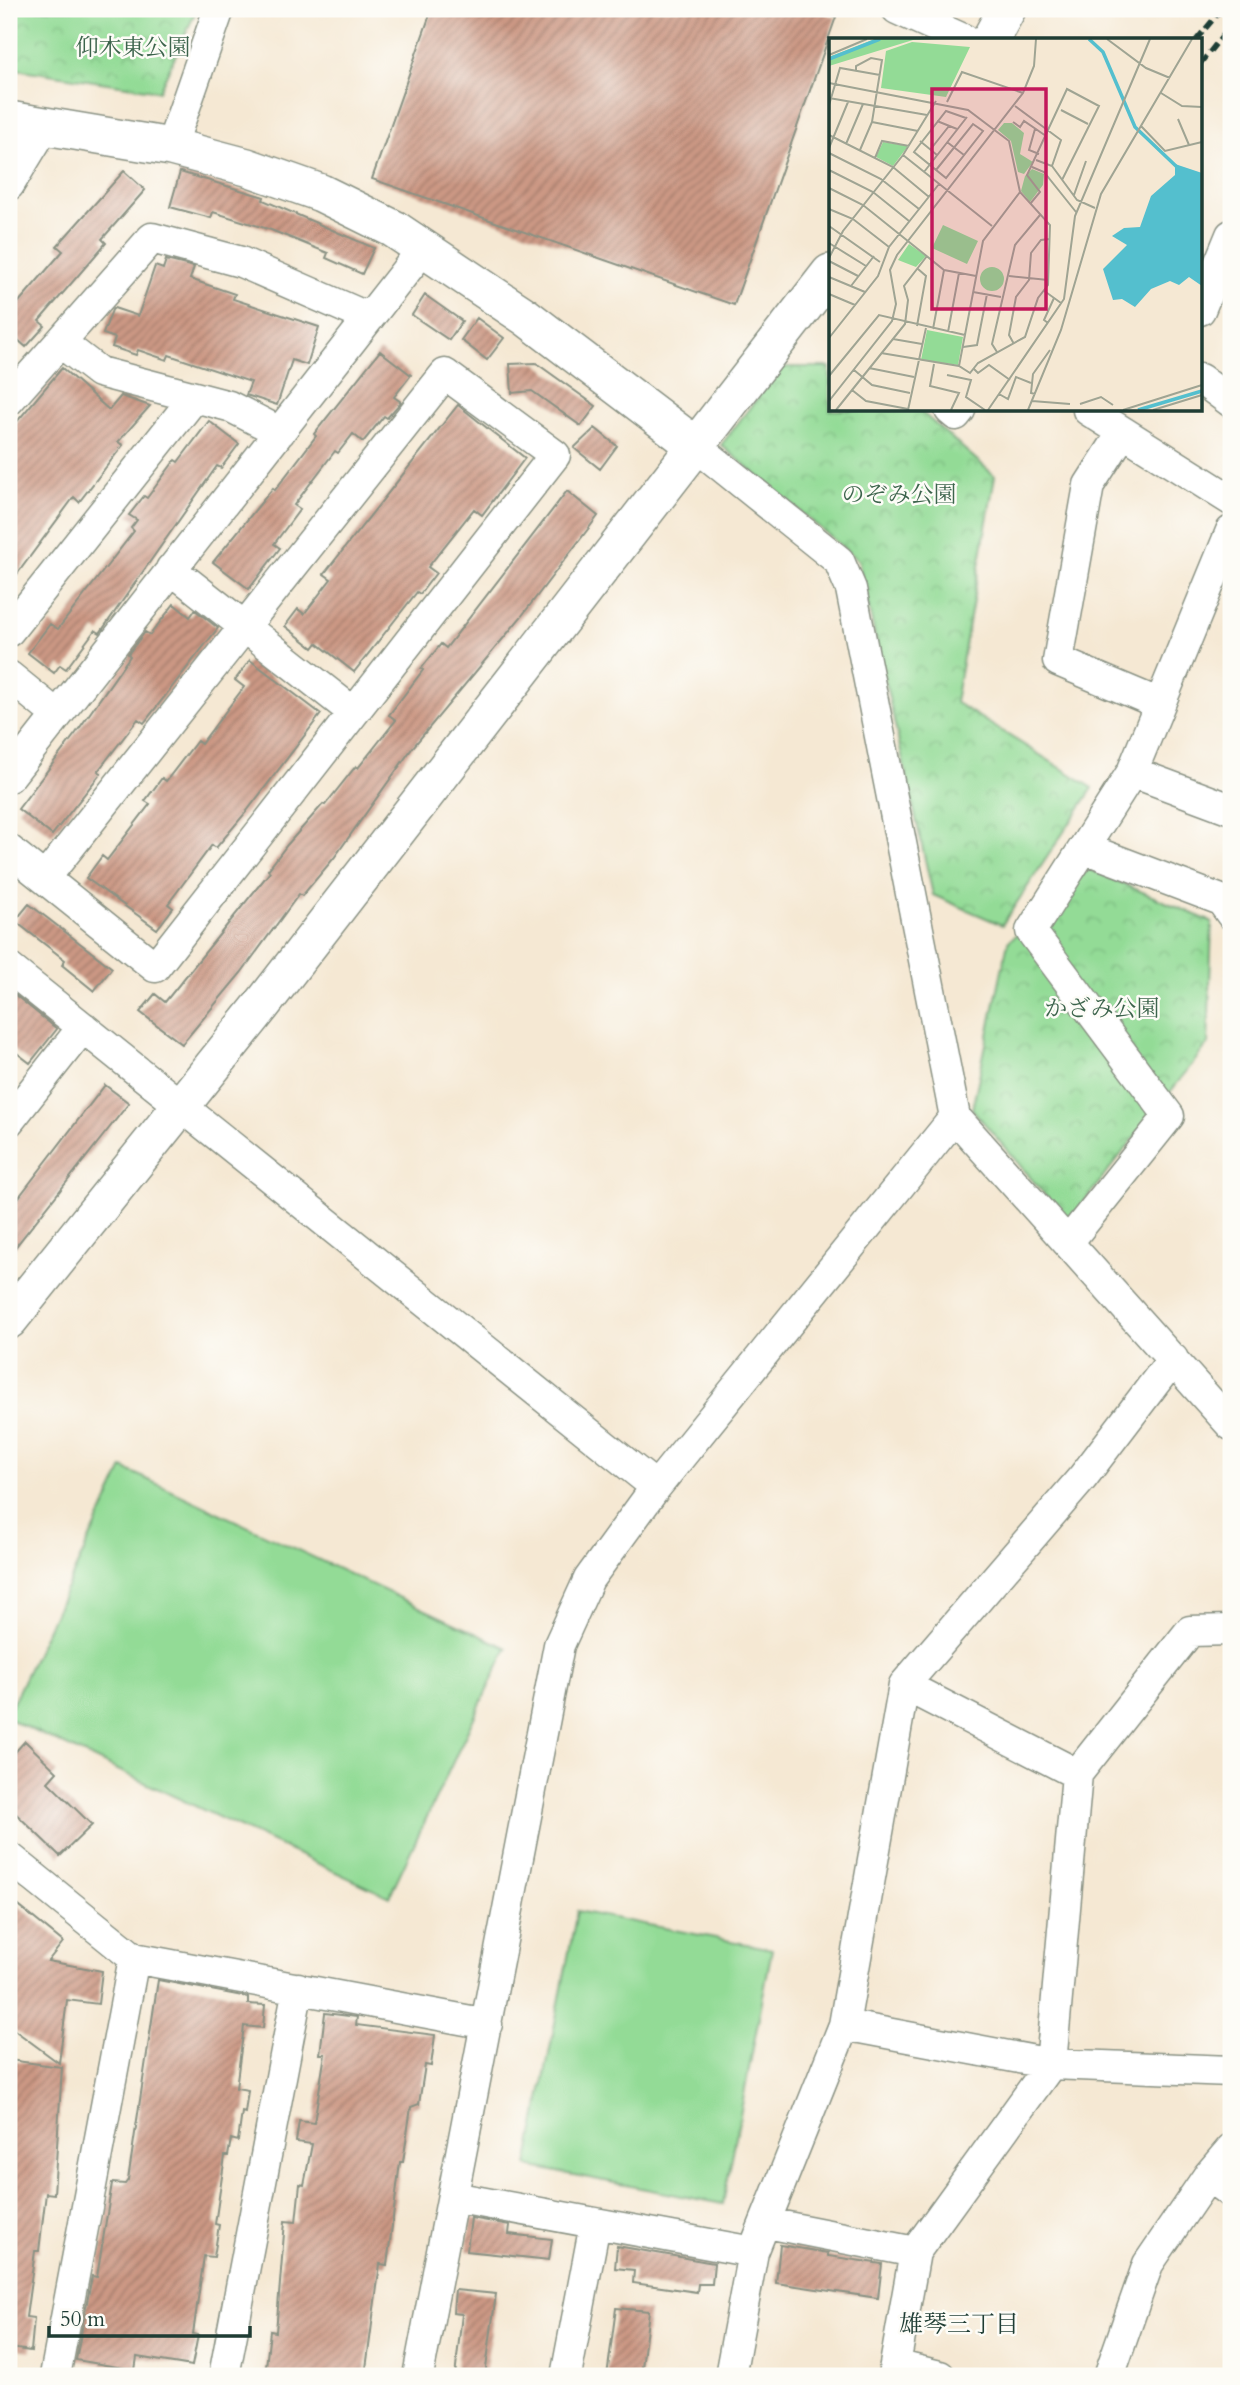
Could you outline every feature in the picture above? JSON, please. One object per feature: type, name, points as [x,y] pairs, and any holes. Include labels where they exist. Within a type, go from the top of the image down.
[{"type":"street","points":[[172,146],[219,9]]},
{"type":"street","points":[[897,9],[961,38]]},
{"type":"street","points":[[991,38],[1007,9]]},
{"type":"street","points":[[9,120],[172,146],[247,167],[321,193],[394,229],[526,317],[696,446],[839,561],[851,589],[955,1117],[1069,1241],[1231,1425]]},
{"type":"street","points":[[9,185],[45,126]]},
{"type":"street","points":[[1202,305],[1231,235]]},
{"type":"street","points":[[9,400],[152,238],[241,261],[369,318]]},
{"type":"street","points":[[9,777],[423,248]]},
{"type":"street","points":[[9,1320],[262,1005],[829,276]]},
{"type":"street","points":[[60,342],[99,372],[229,406],[279,432]]},
{"type":"street","points":[[9,850],[155,967],[555,455],[445,374],[45,878]]},
{"type":"street","points":[[1202,380],[1231,402]]},
{"type":"street","points":[[9,631],[194,398]]},
{"type":"street","points":[[1090,411],[1231,500]]},
{"type":"street","points":[[1123,432],[1089,485],[1058,661],[1160,704]]},
{"type":"street","points":[[1069,1241],[1169,1116],[1031,931],[1132,772],[1231,530]]},
{"type":"street","points":[[172,569],[354,712]]},
{"type":"street","points":[[9,676],[57,715]]},
{"type":"street","points":[[1132,772],[1231,809]]},
{"type":"street","points":[[1084,848],[1221,900],[1231,914]]},
{"type":"street","points":[[9,968],[656,1487]]},
{"type":"street","points":[[9,1121],[83,1027]]},
{"type":"street","points":[[418,2376],[559,1645],[589,1579],[656,1487],[955,1117]]},
{"type":"street","points":[[730,2376],[754,2252],[844,2025],[904,1685],[1083,1477],[1173,1359]]},
{"type":"street","points":[[940,2376],[894,2371],[915,2252],[1051,2064],[1077,1774],[1189,1631],[1231,1630]]},
{"type":"street","points":[[904,1685],[1077,1774]]},
{"type":"street","points":[[9,1857],[134,1958],[486,2024]]},
{"type":"street","points":[[55,2376],[134,1958]]},
{"type":"street","points":[[224,2376],[298,1988]]},
{"type":"street","points":[[844,2025],[1051,2064],[1231,2071]]},
{"type":"street","points":[[1110,2376],[1148,2264],[1220,2184],[1231,2149]]},
{"type":"street","points":[[453,2197],[754,2252]]},
{"type":"street","points":[[767,2223],[915,2252]]},
{"type":"street","points":[[566,2376],[595,2224]]},
{"type":"green space","name":"仰木東公園","points":[[9,9],[197,9],[159,91],[9,68]]},
{"type":"green space","name":"のぞみ公園","points":[[781,367],[829,367],[829,411],[920,411],[995,476],[955,702],[1093,788],[1002,925],[933,895],[858,560],[721,445]]},
{"type":"green space","name":"かざみ公園","points":[[1089,869],[1212,922],[1208,1044],[1068,1222],[972,1109],[1008,942]]},
{"type":"green space","points":[[123,1468],[507,1648],[389,1897],[9,1719],[9,1711]]},
{"type":"green space","points":[[577,1911],[772,1949],[723,2204],[527,2166]]},
{"type":"building","points":[[432,9],[812,9],[836,17],[734,305],[372,179]]},
{"type":"building","points":[[124,171],[145,190],[102,239],[106,243],[39,321],[45,326],[26,347],[9,332],[9,295],[18,303],[63,251],[57,246]]},
{"type":"building","points":[[180,172],[264,197],[263,200],[374,248],[362,274],[326,258],[328,253],[271,230],[213,212],[211,218],[170,207]]},
{"type":"building","points":[[166,260],[194,267],[190,279],[235,294],[233,299],[319,327],[307,365],[292,360],[277,405],[246,395],[251,382],[169,355],[167,360],[138,350],[136,355],[112,347],[115,338],[103,334],[112,310],[114,308],[138,316],[155,266],[163,269]]},
{"type":"building","points":[[425,295],[462,321],[449,340],[412,315]]},
{"type":"building","points":[[477,318],[504,338],[487,360],[461,340]]},
{"type":"building","points":[[380,351],[411,375],[394,397],[401,402],[387,418],[384,416],[363,442],[353,434],[338,453],[335,451],[294,505],[300,509],[274,544],[280,548],[249,589],[213,562],[273,488],[275,490],[316,436],[314,434]]},
{"type":"building","points":[[536,363],[596,406],[581,426],[532,391],[512,393],[510,364]]},
{"type":"building","points":[[62,368],[109,410],[121,396],[150,406],[118,442],[123,445],[79,502],[74,497],[9,585],[9,431]]},
{"type":"building","points":[[458,405],[525,458],[482,515],[474,509],[428,567],[436,573],[420,594],[417,592],[354,672],[317,643],[313,648],[285,626],[298,609],[304,614],[331,579],[324,574]]},
{"type":"building","points":[[209,421],[239,444],[221,468],[217,466],[100,633],[95,630],[66,669],[60,665],[54,673],[28,653],[50,624],[58,629],[90,588],[134,531],[131,528],[137,520],[129,515],[144,496],[147,498],[175,460],[178,462]]},
{"type":"building","points":[[595,428],[617,446],[600,469],[574,448]]},
{"type":"building","points":[[567,491],[598,516],[521,617],[413,747],[334,858],[302,896],[299,894],[241,973],[182,1044],[140,1012],[155,994],[165,1002],[270,872],[268,870],[287,845],[323,804],[325,805],[356,766],[358,768],[396,720],[389,715],[423,670],[421,669],[441,644],[446,648]]},
{"type":"building","points":[[174,604],[190,617],[195,610],[218,628],[144,723],[138,719],[98,771],[101,773],[52,835],[18,809],[76,733],[130,656],[128,654],[145,632],[150,635]]},
{"type":"building","points":[[250,660],[321,714],[247,811],[216,848],[212,845],[168,904],[173,908],[157,929],[86,878],[102,856],[107,860],[150,804],[145,801],[162,778],[166,781],[197,741],[201,744],[244,687],[235,680]]},
{"type":"building","points":[[29,904],[112,968],[94,991],[62,965],[65,960],[15,921]]},
{"type":"building","points":[[9,990],[57,1029],[30,1063],[9,1047]]},
{"type":"building","points":[[105,1085],[129,1103],[9,1255],[9,1210]]},
{"type":"building","points":[[25,1741],[57,1772],[48,1782],[92,1825],[60,1856],[9,1807],[9,1759]]},
{"type":"building","points":[[9,1898],[63,1942],[48,1961],[102,1971],[98,2004],[67,2000],[59,2063],[9,2026]]},
{"type":"building","points":[[158,1980],[248,1997],[248,2004],[265,2005],[263,2028],[244,2026],[236,2088],[248,2090],[245,2113],[242,2112],[238,2141],[231,2139],[228,2156],[225,2156],[215,2224],[219,2225],[214,2257],[204,2256],[193,2334],[198,2335],[192,2366],[137,2357],[135,2370],[76,2360],[92,2276],[97,2277],[112,2183],[125,2184],[128,2180]]},
{"type":"building","points":[[325,2013],[357,2017],[356,2025],[435,2035],[431,2066],[425,2065],[419,2104],[411,2107],[403,2162],[400,2162],[387,2265],[380,2264],[365,2376],[265,2376],[270,2331],[276,2332],[285,2221],[296,2222],[300,2184],[304,2185],[312,2144],[296,2142],[299,2121],[314,2123],[325,2054],[320,2054]]},
{"type":"building","points":[[9,2060],[62,2067],[54,2194],[46,2193],[39,2251],[35,2251],[26,2317],[34,2318],[31,2351],[9,2348]]},
{"type":"building","points":[[471,2218],[510,2225],[509,2234],[552,2239],[549,2260],[467,2251]]},
{"type":"building","points":[[780,2245],[882,2264],[878,2298],[776,2283]]},
{"type":"building","points":[[617,2246],[714,2263],[712,2284],[698,2284],[697,2292],[633,2283],[634,2270],[615,2268]]},
{"type":"building","points":[[455,2290],[496,2294],[485,2376],[455,2376],[462,2314],[453,2313]]},
{"type":"building","points":[[616,2308],[649,2311],[641,2376],[607,2376]]},
{"type":"railway","points":[[1198,38],[1222,9]]},
{"type":"railway","points":[[1202,61],[1231,25]]},
{"type":"district","name":"雄琴三丁目","points":[[959,2324]]}]
